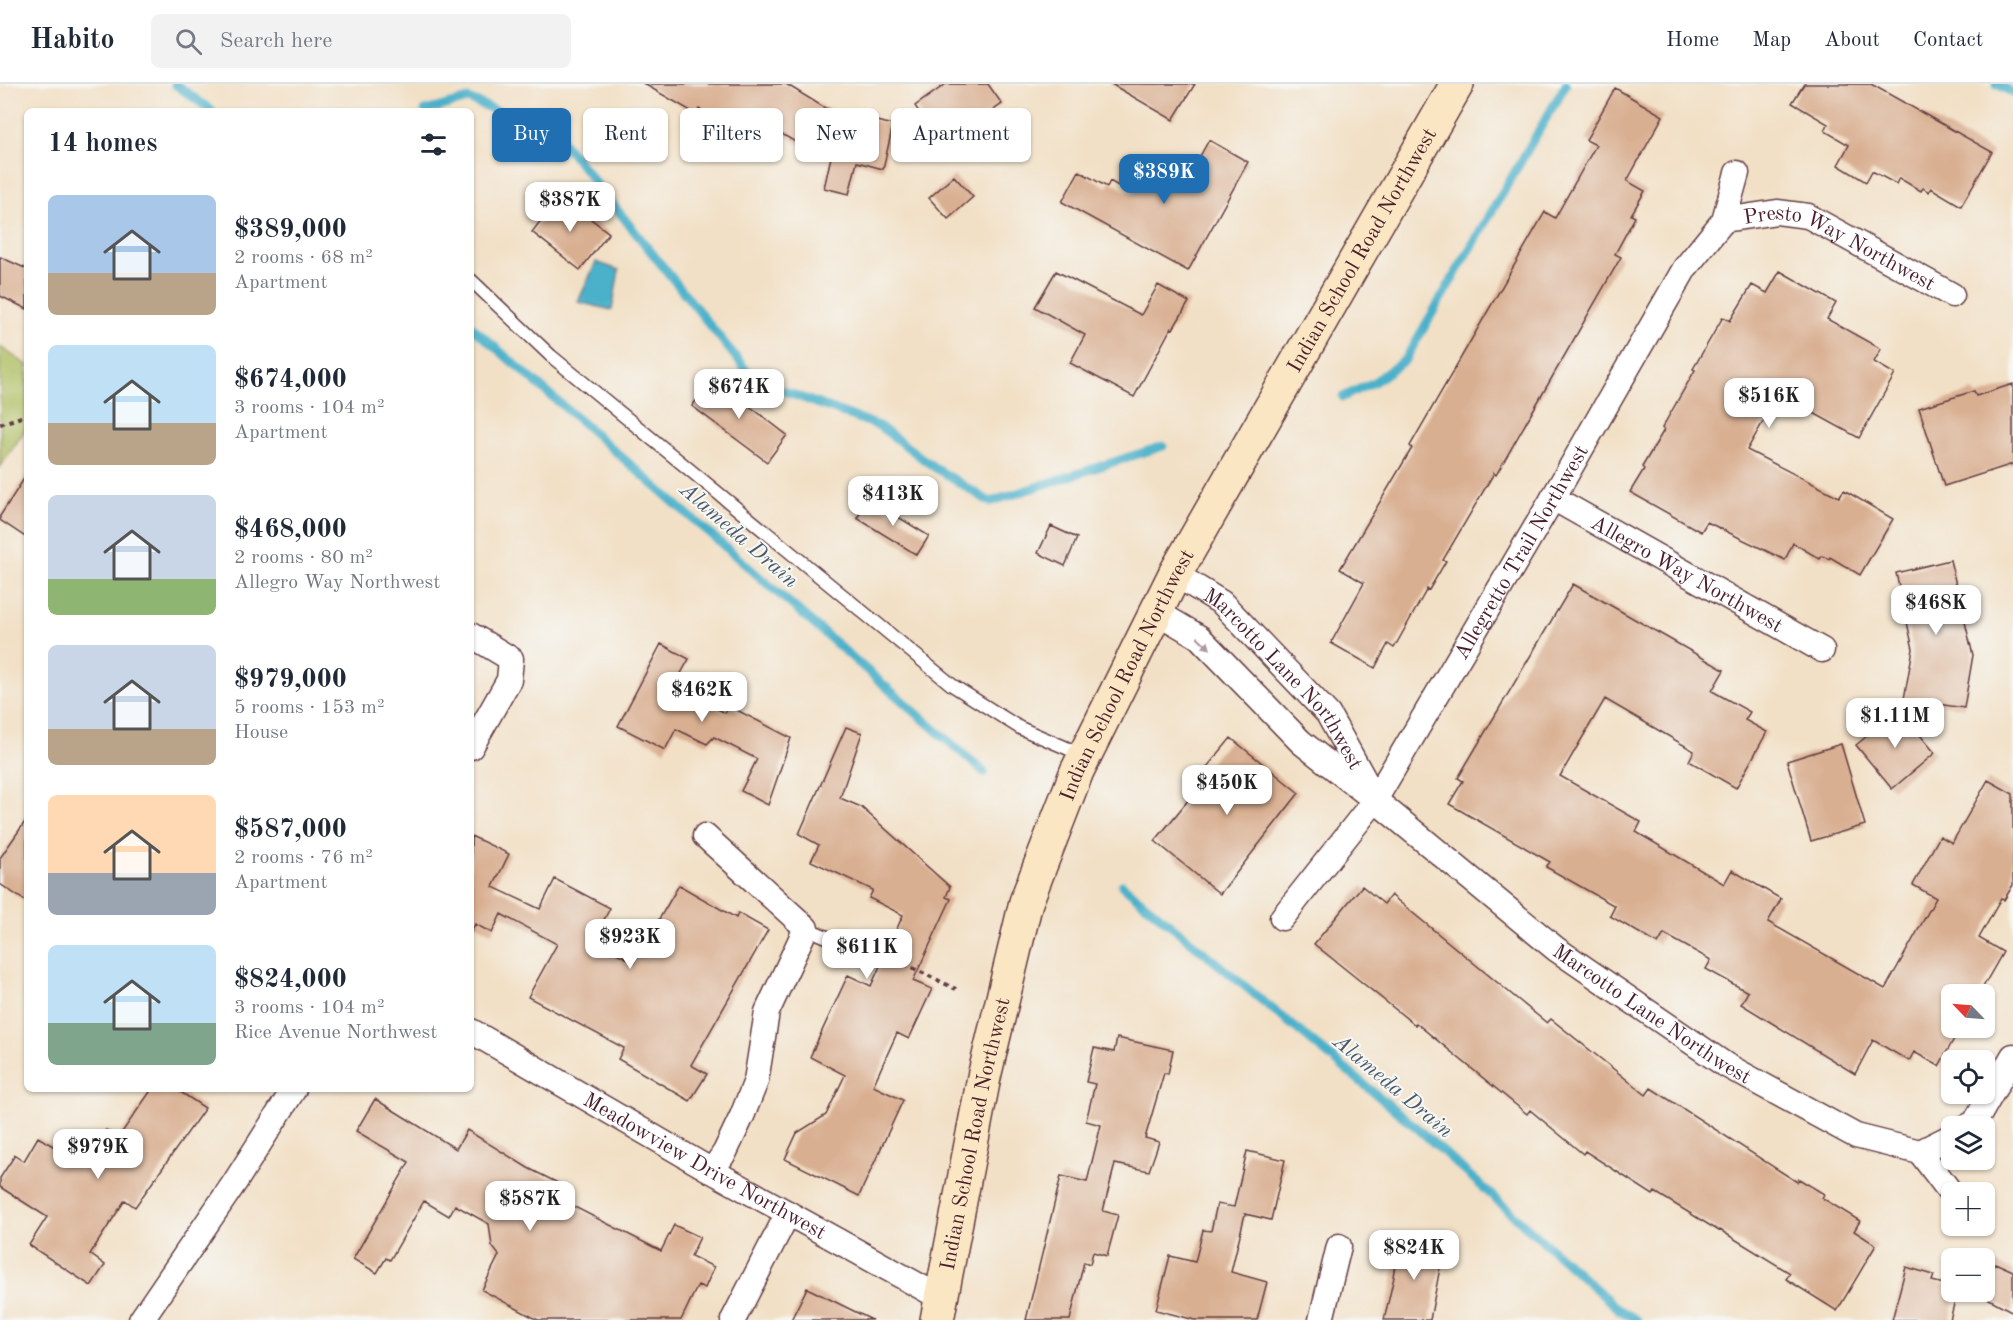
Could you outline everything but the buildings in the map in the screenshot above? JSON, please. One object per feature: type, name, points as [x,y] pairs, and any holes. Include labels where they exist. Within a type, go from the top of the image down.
[{"type":"main road","name":"Indian School Road Northwest","points":[[939,1309],[984,1077],[1026,902],[1080,763],[1175,574],[1457,84]]},
{"type":"street","name":"Allegretto Trail Northwest","points":[[1282,918],[1375,800],[1685,268],[1724,220],[1737,173]]},
{"type":"street","name":"Presto Way Northwest","points":[[1724,220],[1777,212],[1808,216],[1952,295]]},
{"type":"street","name":"Allegro Way Northwest","points":[[1553,498],[1822,650]]},
{"type":"street","name":"Marcotto Lane Northwest","points":[[1175,574],[1221,603],[1328,714],[1375,800]]},
{"type":"street","name":"Marcotto Lane Northwest","points":[[1155,611],[1199,637],[1301,742],[1375,800],[1556,950],[1724,1064],[1856,1136],[1920,1152]]},
{"type":"street","points":[[474,637],[511,659],[509,680],[474,742]]},
{"type":"street","points":[[705,836],[806,928],[767,1012],[756,1081],[725,1152],[712,1171]]},
{"type":"street","name":"Meadowview Drive Northwest","points":[[474,1032],[789,1214],[939,1309]]},
{"type":"street","points":[[1979,1116],[2013,1056]]},
{"type":"street","points":[[141,1320],[235,1182],[292,1092]]},
{"type":"street","points":[[1941,1142],[1920,1152],[1943,1182]]},
{"type":"street","points":[[734,1320],[789,1214]]},
{"type":"street","points":[[1321,1320],[1339,1246]]},
{"type":"lane","points":[[474,283],[551,356],[952,685],[1080,763]]},
{"type":"lane","points":[[806,928],[868,955]]},
{"type":"path","points":[[0,424],[24,416]]},
{"type":"path","points":[[868,955],[880,952],[956,989]]},
{"type":"green space","points":[[0,347],[24,363],[24,431],[0,467]]},
{"type":"water","points":[[596,262],[619,270],[612,310],[578,302]]},
{"type":"waterway","name":"Alameda Drain","points":[[175,84],[208,108]]},
{"type":"waterway","points":[[1343,397],[1374,382],[1405,360],[1566,84]]},
{"type":"waterway","points":[[1997,84],[2013,93]]},
{"type":"waterway","points":[[436,108],[468,99],[558,136],[754,380],[879,426],[934,467],[990,502],[1163,446]]},
{"type":"waterway","name":"Alameda Drain","points":[[474,329],[984,772]]},
{"type":"waterway","name":"Alameda Drain","points":[[1122,885],[1417,1128],[1618,1309],[1637,1320]]}]
